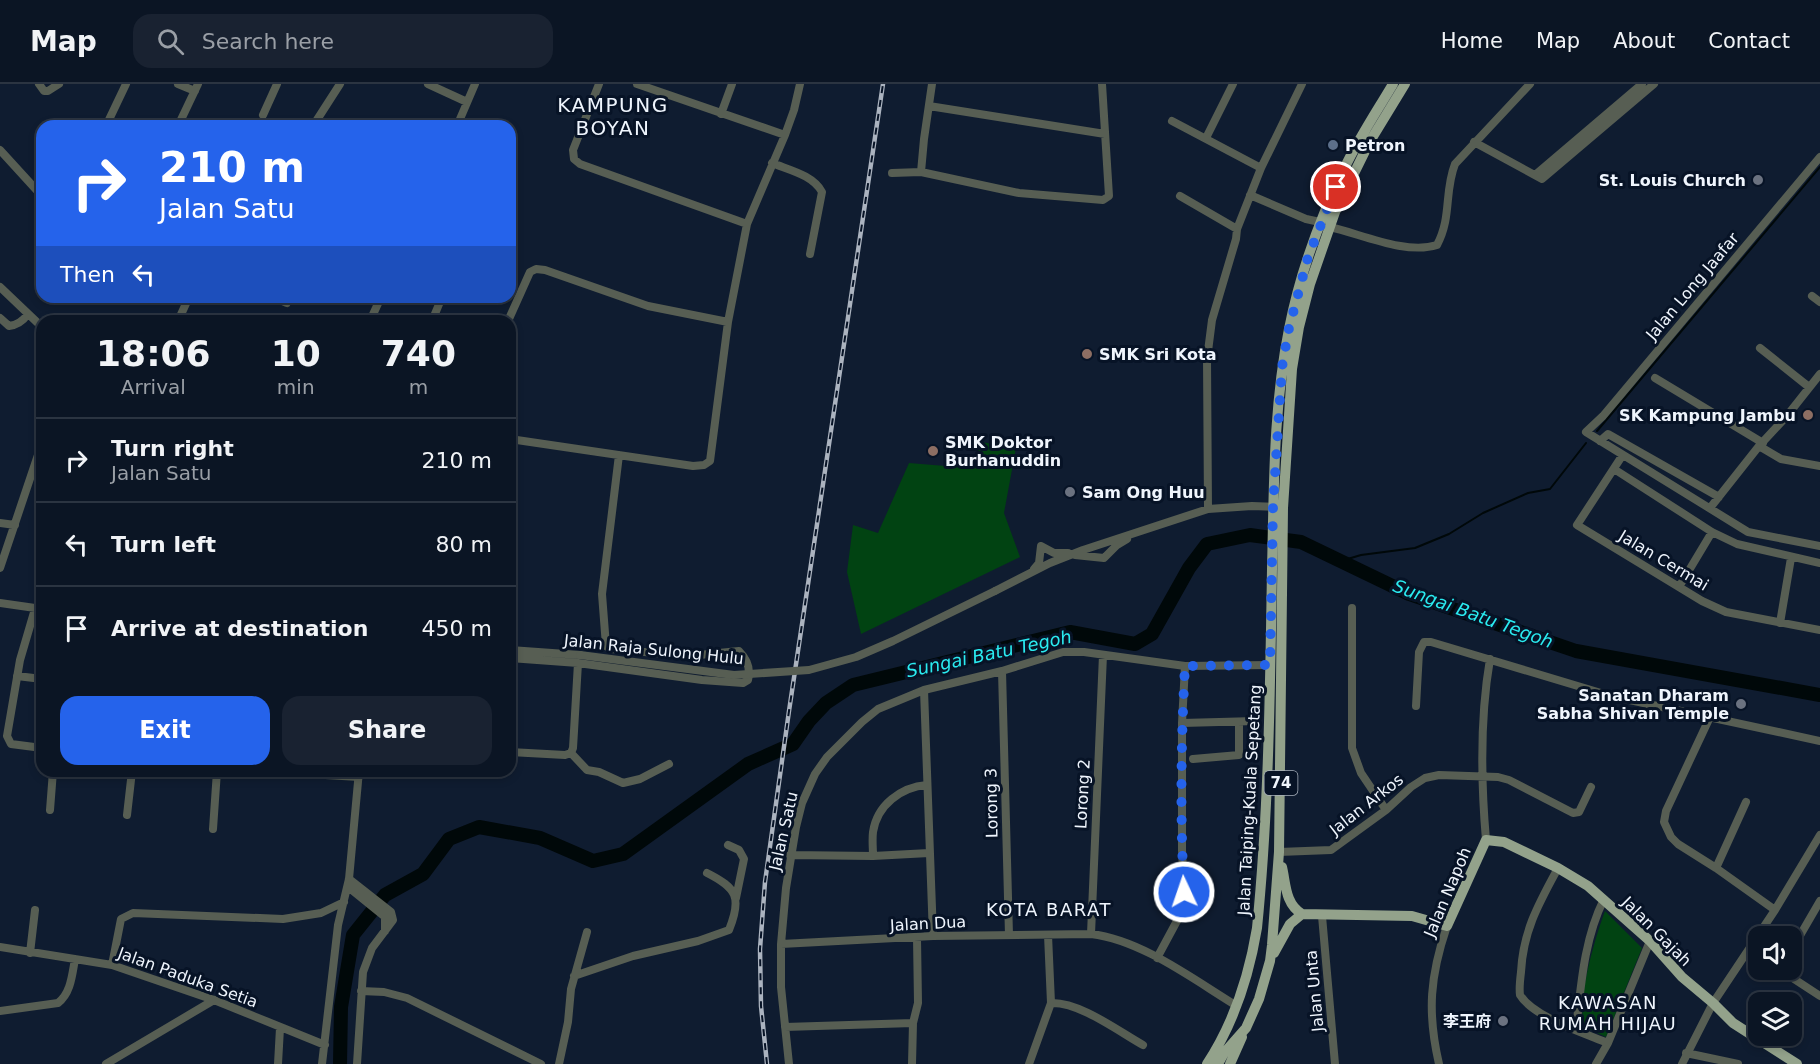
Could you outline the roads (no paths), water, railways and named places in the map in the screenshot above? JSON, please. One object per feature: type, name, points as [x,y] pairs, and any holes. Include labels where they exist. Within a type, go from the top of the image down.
[{"type":"main road","name":"Jalan Taiping-Kuala Sepetang","points":[[1210,1062],[1237,1006],[1253,949],[1259,907],[1270,742],[1270,665],[1278,513],[1292,369],[1299,327],[1325,224],[1345,167],[1393,84]]},
{"type":"main road","name":"Jalan Taiping-Kuala Sepetang","points":[[1325,224],[1405,84]]},
{"type":"main road","name":"Jalan Taiping-Kuala Sepetang","points":[[1210,1062],[1245,1028],[1259,999],[1270,961],[1280,852],[1282,715],[1277,546]]},
{"type":"main road","name":"Jalan Gajah","points":[[1486,840],[1504,842],[1558,868],[1604,899],[1650,941],[1682,977],[1733,1023],[1797,1064]]},
{"type":"main road","name":"Jalan Napoh","points":[[1447,926],[1486,840]]},
{"type":"main road","points":[[1280,852],[1290,903],[1302,914],[1412,916],[1447,926]]},
{"type":"main road","points":[[1270,961],[1290,924],[1302,914]]},
{"type":"main road","points":[[1253,949],[1265,939],[1272,945]]},
{"type":"main road","points":[[1230,1064],[1245,1028]]},
{"type":"street","points":[[39,84],[44,91],[59,84]]},
{"type":"street","points":[[109,120],[126,84]]},
{"type":"street","points":[[178,84],[196,88],[181,120]]},
{"type":"street","points":[[263,116],[277,84]]},
{"type":"street","points":[[317,120],[339,84]]},
{"type":"street","points":[[428,84],[467,102]]},
{"type":"street","points":[[460,120],[475,84]]},
{"type":"street","points":[[598,84],[573,150],[574,159],[579,164],[747,224]]},
{"type":"street","points":[[637,84],[661,88],[721,114],[785,135]]},
{"type":"street","points":[[721,114],[732,84]]},
{"type":"street","points":[[516,440],[693,466],[704,465],[710,461],[728,322],[747,224],[785,135],[800,84]]},
{"type":"street","points":[[921,172],[932,84]]},
{"type":"street","points":[[892,173],[921,172],[1019,193],[1103,200],[1109,196],[1102,84]]},
{"type":"street","points":[[1206,138],[1233,84]]},
{"type":"street","points":[[1208,508],[1207,359],[1212,320],[1236,239],[1236,229],[1261,168],[1302,84]]},
{"type":"street","points":[[1250,195],[1306,219],[1405,247],[1424,249],[1437,245],[1446,222],[1450,178],[1455,164],[1530,84]]},
{"type":"street","points":[[1539,177],[1642,84]]},
{"type":"street","points":[[1539,177],[1654,84]]},
{"type":"street","points":[[929,106],[1105,134]]},
{"type":"street","points":[[1172,121],[1261,168]]},
{"type":"street","points":[[1474,142],[1539,177]]},
{"type":"street","points":[[0,150],[36,189]]},
{"type":"street","name":"Jalan Long Jaafar","points":[[1600,441],[1586,432],[1603,416],[1820,157]]},
{"type":"street","points":[[772,163],[817,183],[822,192],[810,254]]},
{"type":"street","points":[[1180,196],[1236,229]]},
{"type":"street","points":[[511,315],[530,272],[536,269],[545,270],[648,306],[728,322]]},
{"type":"street","points":[[0,287],[36,321]]},
{"type":"street","points":[[1812,296],[1820,303]]},
{"type":"street","points":[[1,321],[9,326],[14,325],[23,321],[28,314]]},
{"type":"street","points":[[1760,348],[1809,387]]},
{"type":"street","points":[[1710,508],[1820,374]]},
{"type":"street","points":[[1655,378],[1782,459],[1820,466]]},
{"type":"street","points":[[1719,497],[1608,434],[1600,441],[1748,531],[1820,546]]},
{"type":"street","points":[[516,658],[579,659],[600,667],[743,683],[748,680],[747,659],[739,651],[690,656],[610,649],[606,646],[602,594],[619,455]]},
{"type":"street","name":"Jalan Cermai","points":[[1622,456],[1577,525],[1702,601],[1726,612],[1820,630]]},
{"type":"street","points":[[0,568],[36,461]]},
{"type":"street","points":[[1614,470],[1712,532],[1737,544],[1820,563]]},
{"type":"street","points":[[1029,574],[1040,563],[1041,546],[1054,553],[1083,550],[1208,508],[1278,513]]},
{"type":"street","points":[[0,523],[15,525]]},
{"type":"street","points":[[1071,555],[1104,558],[1117,545],[1138,532]]},
{"type":"street","points":[[1679,586],[1712,532]]},
{"type":"street","name":"Jalan Raja Sulong Hulu","points":[[516,651],[734,675],[809,670],[856,657],[893,641],[1050,563],[1083,550]]},
{"type":"street","points":[[1780,623],[1791,558]]},
{"type":"street","points":[[0,603],[36,609]]},
{"type":"street","points":[[1352,608],[1351,731],[1353,748],[1361,773],[1386,810]]},
{"type":"street","points":[[36,616],[24,644],[7,736],[11,744],[36,747]]},
{"type":"street","points":[[1416,706],[1419,652],[1421,645],[1428,642],[1611,696],[1820,741]]},
{"type":"street","name":"Jalan Satu","points":[[789,1064],[781,987],[781,944],[790,855],[807,789],[815,774],[826,758],[862,722],[878,709],[924,690],[1002,671],[1063,652],[1084,652],[1185,666],[1270,665]]},
{"type":"street","name":"Lorong 2","points":[[1091,934],[1103,655]]},
{"type":"street","points":[[571,753],[579,659]]},
{"type":"street","name":"Jalan Napoh","points":[[1486,840],[1483,776],[1490,659]]},
{"type":"street","points":[[1157,958],[1178,919],[1184,892],[1182,723],[1185,666]]},
{"type":"street","name":"Lorong 3","points":[[1002,671],[1009,935]]},
{"type":"street","points":[[17,676],[36,678]]},
{"type":"street","points":[[924,690],[933,936]]},
{"type":"street","points":[[1710,717],[1666,811],[1664,822],[1671,837],[1678,844],[1775,910]]},
{"type":"street","points":[[1182,723],[1256,721]]},
{"type":"street","points":[[1193,759],[1239,755],[1239,722]]},
{"type":"street","points":[[516,752],[566,755],[571,753]]},
{"type":"street","points":[[571,753],[587,770],[599,772],[623,783],[640,779],[669,764]]},
{"type":"street","name":"Jalan Arkos","points":[[1280,852],[1331,850],[1386,810],[1411,787],[1425,778],[1439,775],[1483,776],[1509,780],[1573,813],[1579,812],[1591,787]]},
{"type":"street","points":[[50,810],[53,777]]},
{"type":"street","points":[[127,815],[131,777]]},
{"type":"street","points":[[213,829],[217,777]]},
{"type":"street","points":[[322,1064],[336,946],[349,883],[359,777]]},
{"type":"street","points":[[873,856],[873,832],[884,807],[901,791],[914,786],[927,785]]},
{"type":"street","points":[[1716,868],[1746,802]]},
{"type":"street","points":[[1765,926],[1820,836]]},
{"type":"street","points":[[574,976],[633,956],[720,935],[729,930],[733,921],[744,859],[739,850],[728,845]]},
{"type":"street","points":[[790,855],[873,856],[929,853]]},
{"type":"street","points":[[1558,868],[1537,907],[1527,932],[1522,957],[1520,995],[1529,1007],[1548,1018],[1608,1043]]},
{"type":"street","points":[[707,873],[724,882],[733,891],[736,899]]},
{"type":"street","points":[[349,883],[393,920],[368,956],[363,972],[357,1064]]},
{"type":"street","points":[[1576,1029],[1581,982],[1590,934],[1604,899]]},
{"type":"street","points":[[1802,932],[1820,901]]},
{"type":"street","points":[[112,964],[121,919],[133,913],[283,919],[321,913],[344,902]]},
{"type":"street","points":[[30,953],[35,910]]},
{"type":"street","name":"Jalan Unta","points":[[1322,916],[1335,1064]]},
{"type":"street","name":"Jalan Napoh","points":[[1439,1064],[1433,1039],[1432,986],[1436,958],[1447,926]]},
{"type":"street","points":[[559,1064],[574,976],[587,932]]},
{"type":"street","points":[[1029,1064],[1051,1003],[1048,934]]},
{"type":"street","name":"Jalan Dua","points":[[781,944],[933,936],[1091,934],[1110,936],[1157,958],[1237,1006]]},
{"type":"street","points":[[912,1064],[913,1023],[918,1003],[917,938]]},
{"type":"street","points":[[1596,1064],[1608,1043],[1650,941]]},
{"type":"street","name":"Jalan Paduka Setia","points":[[0,947],[112,964],[214,1000],[325,1045]]},
{"type":"street","points":[[1682,1064],[1713,1003],[1748,951]]},
{"type":"street","points":[[0,1011],[58,1003],[64,998],[69,988],[75,959]]},
{"type":"street","points":[[1796,980],[1820,996]]},
{"type":"street","points":[[362,991],[384,992],[407,998],[541,1064]]},
{"type":"street","points":[[106,1064],[214,1000]]},
{"type":"street","points":[[1051,1003],[1062,1003],[1077,1009],[1143,1045]]},
{"type":"street","points":[[785,1027],[913,1023]]},
{"type":"street","points":[[278,1064],[280,1028]]},
{"type":"street","points":[[1686,1053],[1738,1064]]},
{"type":"waterway","points":[[1597,431],[1820,167]]},
{"type":"waterway","points":[[1341,561],[1361,555],[1415,548],[1449,534],[1483,513],[1528,493],[1550,489],[1586,443]]},
{"type":"waterway","name":"Sungai Batu Tegoh","points":[[340,1064],[341,1007],[353,935],[385,895],[423,874],[449,839],[479,827],[540,838],[593,861],[623,854],[748,764],[793,744],[809,721],[826,703],[853,685],[1070,632],[1135,644],[1152,634],[1189,568],[1207,544],[1250,535],[1301,542],[1409,594],[1576,651],[1820,695]]},
{"type":"railway","points":[[767,1064],[761,1006],[760,949],[765,882],[883,84]]},
{"type":"place","name":"Petron","points":[[1333,145]]},
{"type":"place","name":"St. Louis Church","points":[[1758,180]]},
{"type":"place","name":"SMK Sri Kota","points":[[1087,354]]},
{"type":"place","name":"SK Kampung Jambu","points":[[1808,415]]},
{"type":"place","name":"SMK Doktor Burhanuddin","points":[[933,451]]},
{"type":"place","name":"Sam Ong Huu","points":[[1070,492]]},
{"type":"place","name":"Sanatan Dharam Sabha Shivan Temple","points":[[1741,704]]},
{"type":"place","name":"李王府","points":[[1503,1021]]},
{"type":"district","name":"KAMPUNG BOYAN","points":[[613,116]]},
{"type":"district","name":"KOTA BARAT","points":[[1049,910]]},
{"type":"district","name":"KAWASAN RUMAH HIJAU","points":[[1608,1013]]}]
